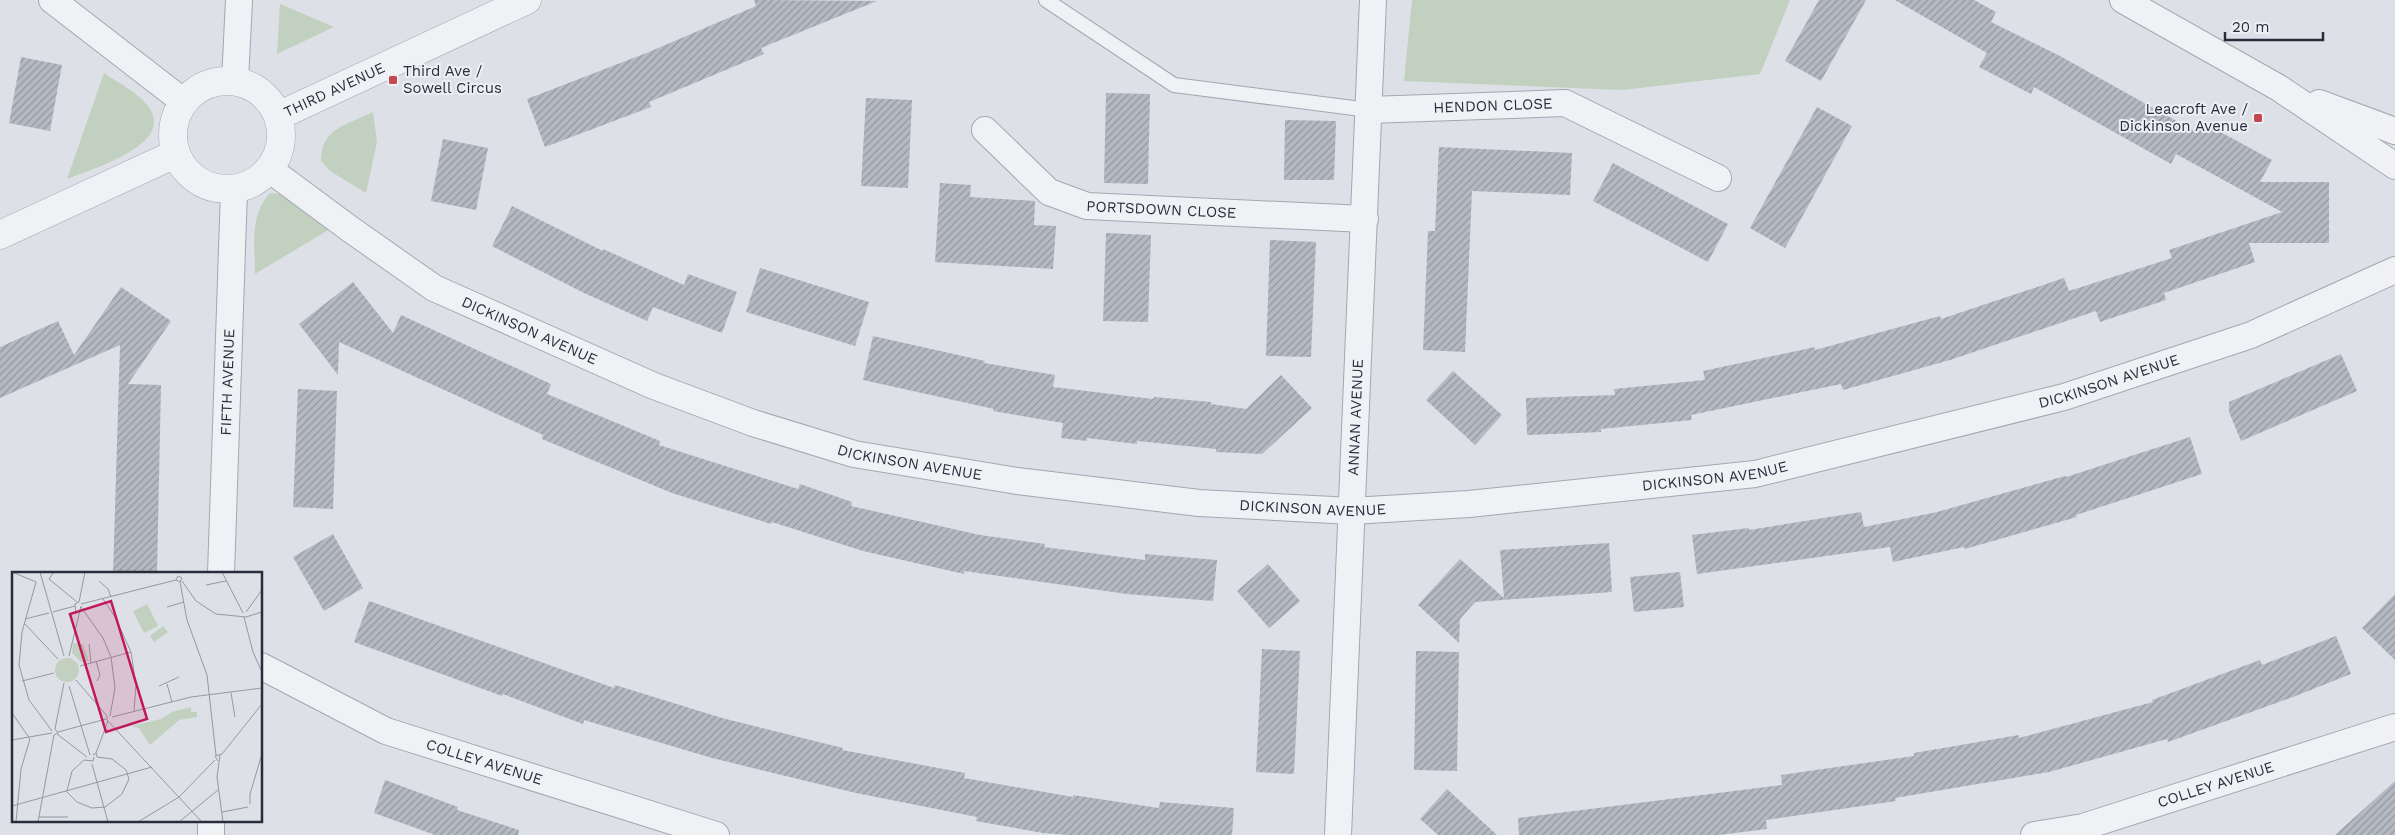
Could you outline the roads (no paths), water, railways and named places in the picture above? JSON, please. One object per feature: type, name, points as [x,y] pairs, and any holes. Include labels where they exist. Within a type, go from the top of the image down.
[{"type":"street","points":[[52,0],[184,102]]},
{"type":"street","points":[[234,81],[239,0]]},
{"type":"street","name":"THIRD AVENUE","points":[[278,116],[527,0]]},
{"type":"street","name":"ANNAN AVENUE","points":[[1338,835],[1373,0]]},
{"type":"street","points":[[2123,0],[2279,88],[2395,166]]},
{"type":"street","points":[[220,81],[234,81],[249,85],[261,93],[271,103],[278,116],[281,134],[278,153],[269,169],[253,182],[234,190],[215,189],[198,182],[184,170],[175,154],[172,136],[175,118],[184,102],[193,92],[206,85],[220,81]]},
{"type":"street","points":[[2279,88],[2395,131]]},
{"type":"street","name":"HENDON CLOSE","points":[[1369,110],[1565,103],[1718,178]]},
{"type":"street","name":"PORTSDOWN CLOSE","points":[[985,130],[1049,192],[1087,206],[1365,219]]},
{"type":"street","points":[[0,236],[175,154]]},
{"type":"street","name":"DICKINSON AVENUE","points":[[269,169],[434,288],[654,386],[753,423],[854,454],[1017,480],[1198,503],[1352,511],[1469,504],[1755,474],[2064,397],[2251,335],[2395,270]]},
{"type":"street","name":"FIFTH AVENUE","points":[[221,572],[234,190]]},
{"type":"street","name":"COLLEY AVENUE","points":[[262,667],[386,731],[716,835]]},
{"type":"street","name":"COLLEY AVENUE","points":[[2034,835],[2083,827],[2395,727]]},
{"type":"street","points":[[211,822],[211,835]]},
{"type":"lane","points":[[1046,0],[1174,84],[1369,110]]},
{"type":"place","name":"Third Ave / Sowell Circus","points":[[393,80]]},
{"type":"place","name":"Leacroft Ave / Dickinson Avenue","points":[[2258,118]]}]
